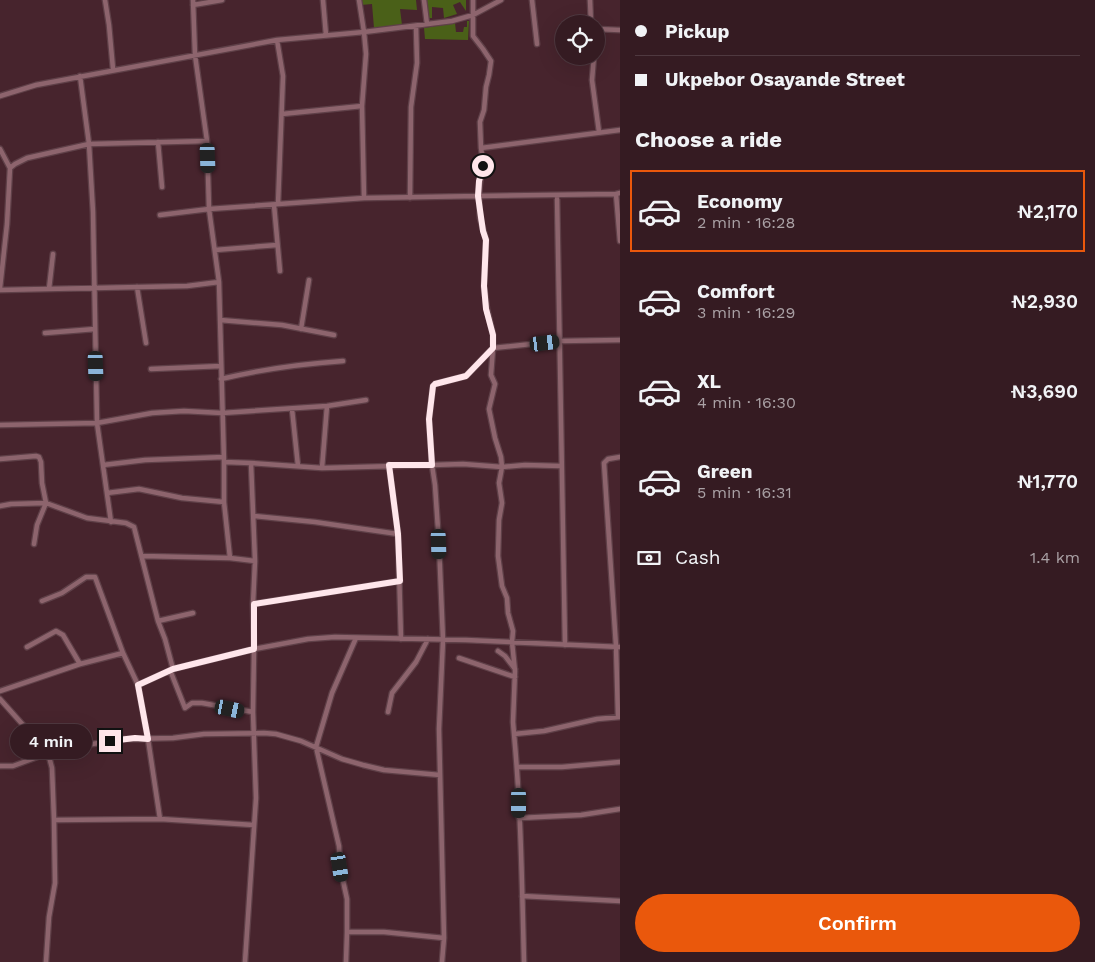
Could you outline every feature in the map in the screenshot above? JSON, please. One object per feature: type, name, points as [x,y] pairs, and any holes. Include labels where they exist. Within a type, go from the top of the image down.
[{"type":"street","points":[[105,0],[110,25],[113,69]]},
{"type":"street","points":[[222,0],[193,2],[195,55],[207,141],[210,209],[219,282],[224,502],[230,558]]},
{"type":"street","points":[[323,0],[326,36]]},
{"type":"street","points":[[359,0],[366,54],[362,106],[364,198]]},
{"type":"street","points":[[424,0],[427,24]]},
{"type":"street","points":[[473,0],[473,36],[491,61],[484,110],[480,122],[483,166],[478,196],[486,240],[484,286],[486,309],[493,335],[491,375],[495,384],[489,409],[502,467],[499,483],[502,503],[499,520],[498,556],[502,586],[507,598],[508,613],[512,626],[515,671],[513,722],[517,767],[524,962]]},
{"type":"street","points":[[0,96],[36,85],[113,69],[277,40],[452,21],[473,15],[501,0]]},
{"type":"street","points":[[532,0],[537,44]]},
{"type":"street","points":[[590,0],[591,15]]},
{"type":"street","points":[[410,198],[411,107],[417,63],[416,26]]},
{"type":"street","points":[[605,29],[620,30]]},
{"type":"street","points":[[277,40],[283,76],[276,205],[280,271]]},
{"type":"street","points":[[593,65],[592,80],[599,132]]},
{"type":"street","points":[[80,76],[90,144],[97,423],[111,522]]},
{"type":"street","points":[[282,114],[362,106]]},
{"type":"street","points":[[481,148],[620,130]]},
{"type":"street","points":[[10,168],[14,164],[28,158],[90,144],[207,141]]},
{"type":"street","points":[[158,142],[162,188]]},
{"type":"street","points":[[0,149],[10,168],[7,224],[0,289],[188,286],[219,282]]},
{"type":"street","points":[[160,215],[210,209],[364,198],[618,193],[620,241]]},
{"type":"street","points":[[557,195],[565,645]]},
{"type":"street","points":[[0,223],[7,224]]},
{"type":"street","points":[[215,250],[277,245]]},
{"type":"street","points":[[49,289],[53,254]]},
{"type":"street","points":[[300,329],[309,280]]},
{"type":"street","points":[[137,287],[146,344]]},
{"type":"street","points":[[220,320],[282,325],[334,335]]},
{"type":"street","points":[[45,333],[95,329]]},
{"type":"street","points":[[442,962],[444,938],[439,729],[443,640],[439,544],[429,419],[433,386],[466,376],[493,348],[560,341],[620,340]]},
{"type":"street","points":[[221,379],[256,370],[293,364],[343,361]]},
{"type":"street","points":[[151,369],[221,366]]},
{"type":"street","points":[[0,426],[97,423],[152,413],[184,411],[222,413],[292,409],[366,400]]},
{"type":"street","points":[[322,468],[327,406]]},
{"type":"street","points":[[292,409],[298,466]]},
{"type":"street","points":[[0,459],[36,456],[41,462],[42,483],[46,503],[37,525],[34,544]]},
{"type":"street","points":[[514,734],[544,731],[597,719],[619,717],[618,646],[604,463],[608,459],[620,457]]},
{"type":"street","points":[[103,465],[145,460],[224,460],[322,468],[463,464],[502,467],[525,465],[561,466]]},
{"type":"street","points":[[245,962],[256,798],[253,734],[255,561],[251,463]]},
{"type":"street","points":[[389,465],[398,534],[401,639]]},
{"type":"street","points":[[107,493],[151,490],[182,498],[224,502]]},
{"type":"street","points":[[0,506],[46,503],[87,518],[134,526],[158,621],[185,708],[192,703],[202,703],[253,712]]},
{"type":"street","points":[[254,516],[307,521],[398,534]]},
{"type":"street","points":[[142,556],[230,558],[255,561]]},
{"type":"street","points":[[42,602],[62,593],[86,577],[95,576],[123,652],[138,685],[160,819]]},
{"type":"street","points":[[254,604],[400,581]]},
{"type":"street","points":[[158,621],[193,613]]},
{"type":"street","points":[[27,647],[56,631],[63,635],[80,664]]},
{"type":"street","points":[[138,685],[172,670],[254,649],[322,638],[428,639],[618,646]]},
{"type":"street","points":[[346,962],[347,899],[341,873],[339,846],[316,747],[332,693],[356,638]]},
{"type":"street","points":[[388,712],[392,693],[416,662],[428,639]]},
{"type":"street","points":[[498,651],[505,656],[515,671]]},
{"type":"street","points":[[0,691],[80,664],[123,652]]},
{"type":"street","points":[[460,658],[515,676]]},
{"type":"street","points":[[0,699],[48,755],[52,768],[55,883],[49,917],[46,962]]},
{"type":"street","points":[[0,766],[13,766],[79,746],[125,739],[172,738],[204,734],[276,734],[316,747],[342,759],[384,770],[440,775]]},
{"type":"street","points":[[517,767],[562,767],[620,762]]},
{"type":"street","points":[[519,818],[581,815],[620,808]]},
{"type":"street","points":[[54,820],[160,819],[254,825]]},
{"type":"street","points":[[522,896],[620,901]]},
{"type":"street","points":[[347,932],[384,932],[444,938]]},
{"type":"green space","points":[[360,0],[416,0],[417,10],[400,9],[402,25],[374,28],[372,4],[361,5]]},
{"type":"green space","points":[[425,0],[466,0],[466,11],[460,2],[453,5],[457,14],[444,18],[443,8],[432,7],[432,18],[425,18]]},
{"type":"green space","points":[[467,21],[469,21],[468,40],[425,39],[424,28],[455,23],[456,32],[463,32],[464,27],[467,27]]},
{"type":"route","points":[[110,741],[135,738],[148,739],[138,685],[173,669],[254,649],[254,604],[400,581],[395,501],[389,465],[432,465],[429,419],[433,386],[466,376],[493,348],[493,335],[486,309],[484,286],[486,240],[480,218],[478,196],[483,166]]}]
